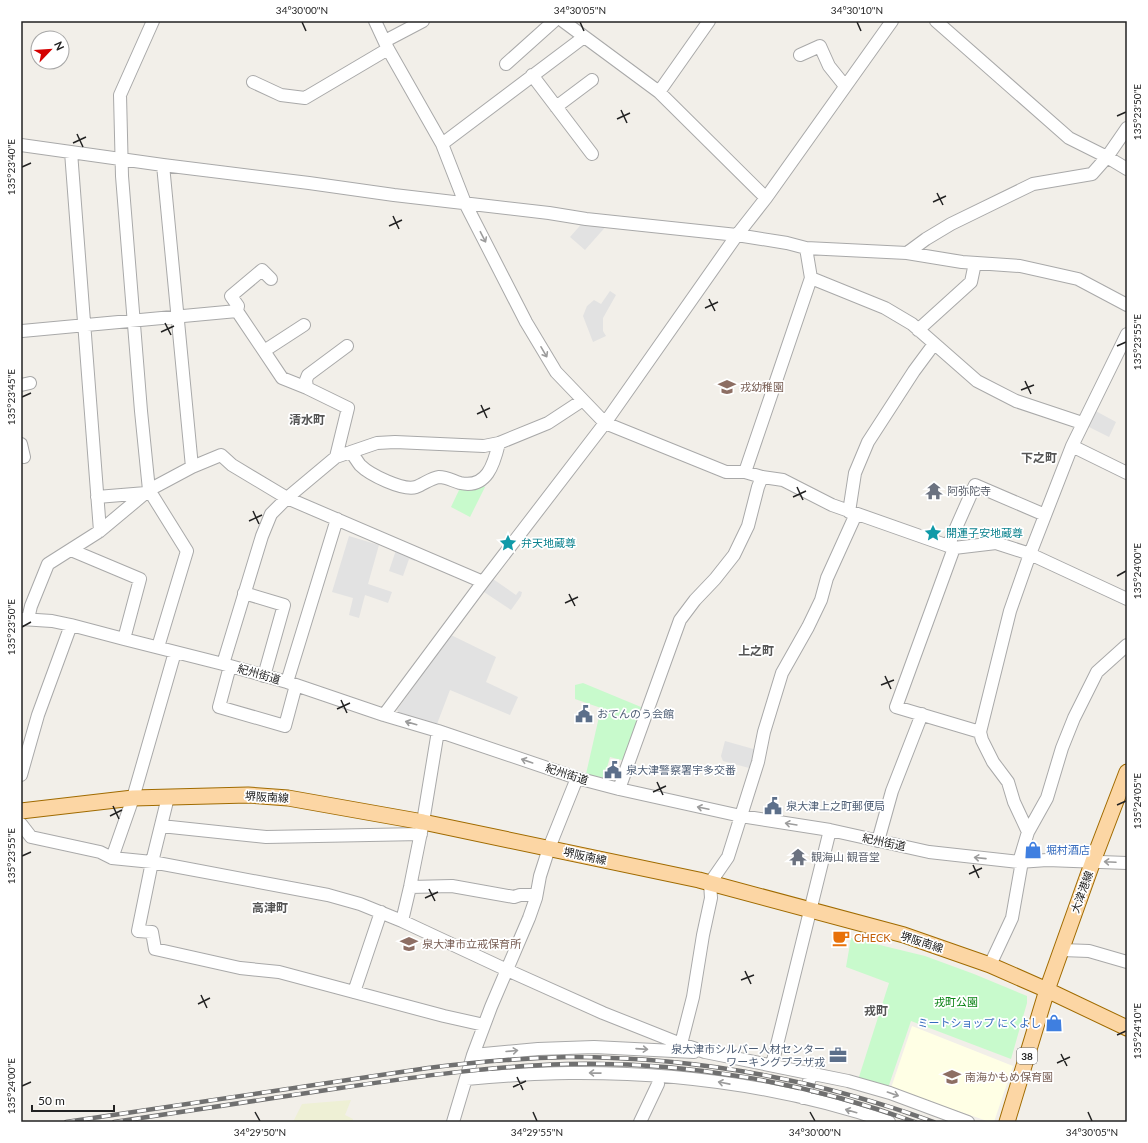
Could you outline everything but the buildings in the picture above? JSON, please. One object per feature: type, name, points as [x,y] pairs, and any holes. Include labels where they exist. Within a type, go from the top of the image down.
[{"type":"main road","name":"大津港線","points":[[1047,990],[1093,861],[1127,772]]},
{"type":"main road","name":"堺阪南線","points":[[21,811],[133,798],[248,795],[288,798],[422,828],[549,848],[710,883],[904,935],[990,965],[1127,1028]]},
{"type":"main road","name":"38","points":[[1008,1122],[1047,990]]},
{"type":"street","points":[[153,21],[120,95],[121,159],[147,492],[187,551],[158,647]]},
{"type":"street","points":[[374,21],[442,144],[465,202],[526,322],[556,372],[605,423],[726,472],[745,472],[762,478],[782,480],[832,505],[852,513],[951,547],[996,543],[1030,554],[1127,600]]},
{"type":"street","points":[[253,82],[281,95],[305,98],[423,21]]},
{"type":"street","points":[[506,64],[554,21]]},
{"type":"street","points":[[563,21],[659,92],[766,198]]},
{"type":"street","points":[[659,92],[709,21]]},
{"type":"street","points":[[384,715],[483,582],[605,423],[737,235],[766,198],[892,21]]},
{"type":"street","points":[[936,21],[1069,138],[1127,169]]},
{"type":"street","points":[[442,144],[584,37]]},
{"type":"street","points":[[800,55],[820,46],[828,66],[845,86]]},
{"type":"street","points":[[532,75],[592,154]]},
{"type":"street","points":[[556,106],[592,80]]},
{"type":"street","points":[[907,253],[926,239],[951,224],[1033,184],[1092,174],[1107,157],[1127,128]]},
{"type":"street","points":[[21,145],[394,195],[465,202],[586,219],[737,235],[787,243],[806,248],[907,253],[975,263],[1020,266],[1078,279],[1127,304]]},
{"type":"street","points":[[71,152],[83,325],[100,530]]},
{"type":"street","points":[[163,165],[192,467]]},
{"type":"street","points":[[745,472],[811,278],[806,248]]},
{"type":"street","points":[[918,330],[972,282],[975,263]]},
{"type":"street","points":[[271,279],[262,270],[231,296],[238,306],[237,311],[282,378],[307,388],[348,408],[336,458]]},
{"type":"street","points":[[811,278],[885,308],[912,324],[977,381],[1016,401],[1082,423]]},
{"type":"street","points":[[22,331],[237,311]]},
{"type":"street","points":[[264,351],[304,325]]},
{"type":"street","points":[[1028,832],[1014,802],[1008,782],[993,762],[982,740],[980,732],[1010,611],[1030,554],[1082,423],[1127,334]]},
{"type":"street","points":[[681,1044],[693,997],[703,935],[711,898],[710,883],[728,857],[758,762],[766,724],[782,673],[808,627],[821,600],[852,513],[855,473],[868,442],[914,371],[934,344]]},
{"type":"street","points":[[307,388],[306,380],[308,375],[347,346]]},
{"type":"street","points":[[337,519],[292,684],[285,726],[219,707],[244,593],[262,536],[272,514],[287,498],[336,458],[351,452],[377,444],[395,442],[484,446],[499,443],[548,423],[583,400]]},
{"type":"street","points":[[351,452],[360,465],[370,472],[406,488],[416,487],[438,477],[446,478],[459,483],[470,484],[480,482],[495,461],[499,443]]},
{"type":"street","points":[[21,444],[24,457]]},
{"type":"street","points":[[1072,446],[1127,473]]},
{"type":"street","points":[[24,619],[31,606],[48,564],[100,530],[147,492],[192,467],[221,455],[232,465],[287,498],[483,582]]},
{"type":"street","points":[[619,790],[680,620],[695,600],[715,579],[734,555],[748,526],[758,487],[762,478]]},
{"type":"street","points":[[980,732],[896,707],[951,547],[975,485],[1045,516]]},
{"type":"street","points":[[97,497],[147,492]]},
{"type":"street","points":[[71,550],[140,579],[124,639]]},
{"type":"street","points":[[244,593],[284,605],[264,676]]},
{"type":"street","name":"紀州街道","points":[[24,619],[52,621],[71,625],[227,665],[292,684],[577,778],[619,790],[741,816],[830,830],[929,852],[1019,862],[1047,860],[1127,863]]},
{"type":"street","points":[[21,775],[38,715],[71,625]]},
{"type":"street","points":[[990,965],[1012,918],[1021,867],[1019,862],[1028,832],[1047,798],[1066,736],[1097,672],[1127,646]]},
{"type":"street","points":[[112,858],[133,798],[175,652]]},
{"type":"street","points":[[878,841],[892,791],[922,714]]},
{"type":"street","points":[[402,921],[422,828],[438,731]]},
{"type":"street","points":[[453,1122],[473,1055],[529,918],[549,848],[577,778]]},
{"type":"street","points":[[168,797],[152,862],[138,931],[152,932],[155,949],[240,968],[279,972],[444,1016],[484,1025]]},
{"type":"street","points":[[21,824],[31,837],[100,852],[112,858],[152,862],[328,895],[360,904],[402,921],[604,1013],[681,1044],[705,1052],[848,1081],[890,1093],[968,1122]]},
{"type":"street","points":[[161,826],[266,837],[422,828]]},
{"type":"street","points":[[772,1065],[830,830]]},
{"type":"street","points":[[410,887],[452,886],[514,897],[520,895],[536,895]]},
{"type":"street","points":[[354,992],[381,912]]},
{"type":"street","points":[[1062,950],[1089,951],[1127,962]]},
{"type":"street","points":[[473,1055],[538,1049],[594,1047],[705,1052]]},
{"type":"street","points":[[465,1084],[533,1074],[569,1073],[669,1076],[709,1080],[803,1098],[889,1122]]},
{"type":"street","points":[[803,1098],[812,1073]]},
{"type":"street","points":[[640,1122],[658,1084]]},
{"type":"shaded area","points":[[585,220],[608,224],[585,250],[570,237]]},
{"type":"shaded area","points":[[610,291],[616,295],[603,318],[603,331],[606,336],[593,342],[583,316],[587,306],[594,300],[601,304]]},
{"type":"shaded area","points":[[1092,409],[1116,422],[1109,437],[1085,425]]},
{"type":"shaded area","points":[[349,536],[379,545],[368,584],[392,592],[388,603],[365,595],[359,618],[349,615],[353,598],[332,592]]},
{"type":"shaded area","points":[[396,550],[416,558],[415,561],[409,559],[403,576],[389,571]]},
{"type":"shaded area","points":[[493,579],[516,595],[519,591],[522,592],[521,596],[511,610],[484,592]]},
{"type":"shaded area","points":[[451,635],[496,657],[486,682],[518,697],[510,715],[450,690],[437,724],[399,714],[397,710]]},
{"type":"shaded area","points":[[725,741],[757,750],[753,769],[723,761],[721,756]]},
{"type":"shaded area","name":"南海かもめ保育園","points":[[912,1026],[1013,1066],[994,1122],[990,1122],[891,1088]]},
{"type":"shaded area","points":[[351,1100],[345,1115],[353,1119],[352,1122],[293,1122],[302,1104]]},
{"type":"green space","points":[[483,486],[485,487],[470,517],[451,507],[460,488],[473,489]]},
{"type":"green space","points":[[583,683],[641,707],[625,761],[610,757],[604,778],[586,774],[601,708],[575,699],[575,685]]},
{"type":"green space","name":"戎町公園","points":[[851,938],[925,956],[1027,996],[1027,1003],[1011,1059],[911,1021],[888,1088],[858,1080],[889,983],[846,967]]},
{"type":"railway","points":[[66,1122],[428,1068],[535,1058],[570,1057],[663,1061],[755,1073],[845,1094],[934,1122]]},
{"type":"railway","points":[[114,1122],[368,1084],[453,1073],[510,1067],[567,1064],[655,1066],[700,1070],[744,1077],[787,1085],[831,1096],[915,1122]]},
{"type":"place","name":"戎幼稚園","points":[[727,387]]},
{"type":"place","name":"阿弥陀寺","points":[[934,491]]},
{"type":"place","name":"開運子安地蔵尊","points":[[933,533]]},
{"type":"place","name":"弁天地蔵尊","points":[[508,543]]},
{"type":"place","name":"おてんのう会館","points":[[584,714]]},
{"type":"place","name":"泉大津警察署宇多交番","points":[[613,770]]},
{"type":"place","name":"泉大津上之町郵便局","points":[[773,806]]},
{"type":"place","name":"堀村酒店","points":[[1033,850]]},
{"type":"place","name":"観海山 観音堂","points":[[798,857]]},
{"type":"place","name":"CHECK","points":[[841,938]]},
{"type":"place","name":"泉大津市立戒保育所","points":[[409,944]]},
{"type":"place","name":"ミートショップ にくよし","points":[[1054,1023]]},
{"type":"place","name":"泉大津市シルバー人材センター ワーキングプラザ戎","points":[[838,1055]]},
{"type":"place","name":"南海かもめ保育園","points":[[952,1077]]},
{"type":"district","name":"清水町","points":[[307,420]]},
{"type":"district","name":"下之町","points":[[1039,458]]},
{"type":"district","name":"上之町","points":[[756,651]]},
{"type":"district","name":"高津町","points":[[270,908]]},
{"type":"district","name":"戎町","points":[[876,1011]]}]
